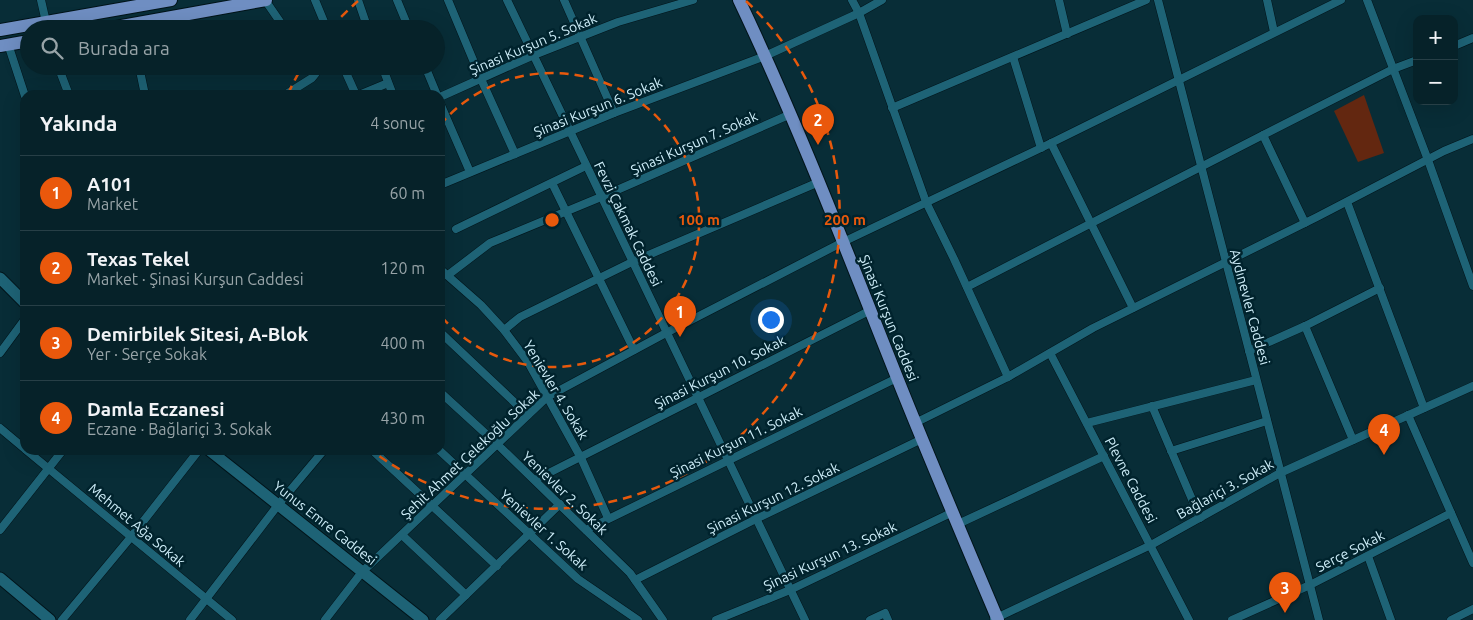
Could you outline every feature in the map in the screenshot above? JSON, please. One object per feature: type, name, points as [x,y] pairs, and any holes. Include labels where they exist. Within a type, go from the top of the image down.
[{"type":"main road","points":[[55,20],[123,4],[171,0]]},
{"type":"main road","points":[[166,20],[265,0]]},
{"type":"main road","name":"Şinasi Kurşun Caddesi","points":[[739,0],[791,114],[996,619]]},
{"type":"main road","points":[[0,30],[20,27]]},
{"type":"main road","points":[[4,45],[20,42]]},
{"type":"street","points":[[41,0],[46,20]]},
{"type":"street","points":[[265,0],[279,20]]},
{"type":"street","points":[[315,0],[323,20]]},
{"type":"street","points":[[358,0],[365,20]]},
{"type":"street","points":[[397,0],[405,20]]},
{"type":"street","points":[[448,0],[515,154]]},
{"type":"street","name":"Fevzi Çakmak Caddesi","points":[[507,0],[805,620]]},
{"type":"street","points":[[564,0],[614,114]]},
{"type":"street","name":"Şinasi Kurşun 5. Sokak","points":[[445,95],[534,55],[618,22],[694,0]]},
{"type":"street","points":[[852,0],[859,12],[926,202],[1008,377]]},
{"type":"street","name":"Şinasi Kurşun 6. Sokak","points":[[445,183],[614,114],[765,56],[882,0]]},
{"type":"street","points":[[1060,0],[1067,34]]},
{"type":"street","points":[[892,108],[1146,0]]},
{"type":"street","name":"Aydınevler Caddesi","points":[[1158,0],[1319,620]]},
{"type":"street","points":[[1267,0],[1274,32]]},
{"type":"street","name":"Şehit Ahmet Çelekoğlu Sokak","points":[[325,620],[362,572],[547,398],[666,333],[843,242],[1041,148],[1341,0]]},
{"type":"street","points":[[1367,0],[1473,284]]},
{"type":"street","points":[[1458,45],[1472,41]]},
{"type":"street","points":[[4,45],[23,90]]},
{"type":"street","points":[[1013,57],[1041,148]]},
{"type":"street","points":[[967,287],[1201,166],[1413,62]]},
{"type":"street","points":[[61,75],[67,90]]},
{"type":"street","points":[[141,75],[144,90]]},
{"type":"street","points":[[293,90],[314,75]]},
{"type":"street","points":[[348,75],[355,90]]},
{"type":"street","points":[[385,75],[391,90]]},
{"type":"street","points":[[429,75],[435,90]]},
{"type":"street","points":[[370,90],[388,83]]},
{"type":"street","points":[[445,114],[470,172]]},
{"type":"street","name":"Şinasi Kurşun 7. Sokak","points":[[448,275],[490,243],[791,114]]},
{"type":"street","points":[[1263,135],[1305,223]]},
{"type":"street","points":[[915,423],[1008,377],[1093,328],[1347,202],[1444,151],[1473,139]]},
{"type":"street","points":[[1051,143],[1133,308]]},
{"type":"street","points":[[456,228],[586,166]]},
{"type":"street","points":[[552,182],[634,350]]},
{"type":"street","points":[[504,330],[520,317],[632,262],[819,182]]},
{"type":"street","points":[[1347,202],[1424,408]]},
{"type":"street","name":"Yenievler 4. Sokak","points":[[445,272],[481,305],[504,330],[528,362],[582,458],[608,518]]},
{"type":"street","points":[[0,278],[20,297]]},
{"type":"street","points":[[1249,351],[1305,326],[1380,288]]},
{"type":"street","name":"Şinasi Kurşun 10. Sokak","points":[[535,480],[582,458],[697,397],[871,310]]},
{"type":"street","points":[[1305,326],[1353,440]]},
{"type":"street","points":[[0,353],[20,327]]},
{"type":"street","points":[[445,337],[528,416]]},
{"type":"street","name":"Plevne Caddesi","points":[[1050,353],[1189,620]]},
{"type":"street","name":"Şinasi Kurşun 11. Sokak","points":[[586,530],[727,459],[897,378]]},
{"type":"street","points":[[1087,424],[1256,380]]},
{"type":"street","name":"Bağlariçi 3. Sokak","points":[[996,619],[1151,545],[1280,473],[1473,386]]},
{"type":"street","name":"Yenievler 2. Sokak","points":[[445,397],[630,572],[663,620]]},
{"type":"street","points":[[1152,406],[1200,518]]},
{"type":"street","points":[[1408,416],[1473,563]]},
{"type":"street","points":[[1171,451],[1267,421]]},
{"type":"street","name":"Mehmet Ağa Sokak","points":[[0,428],[20,444]]},
{"type":"street","name":"Şinasi Kurşun 12. Sokak","points":[[636,580],[756,519],[922,439]]},
{"type":"street","name":"Mehmet Ağa Sokak","points":[[33,455],[232,620]]},
{"type":"street","points":[[0,530],[59,455]]},
{"type":"street","points":[[62,620],[132,537],[194,455]]},
{"type":"street","name":"Yunus Emre Caddesi","points":[[215,455],[419,619]]},
{"type":"street","points":[[190,620],[278,505],[320,455]]},
{"type":"street","points":[[377,455],[497,566]]},
{"type":"street","name":"Yenievler 1. Sokak","points":[[444,455],[578,578],[638,620]]},
{"type":"street","name":"Şinasi Kurşun 13. Sokak","points":[[716,620],[1104,456]]},
{"type":"street","points":[[440,620],[560,504]]},
{"type":"street","name":"Serçe Sokak","points":[[1232,620],[1248,617],[1451,513]]},
{"type":"street","points":[[402,535],[466,595]]},
{"type":"street","points":[[1368,556],[1391,620]]},
{"type":"street","points":[[0,578],[50,620]]},
{"type":"street","points":[[1451,620],[1473,609]]},
{"type":"street","points":[[870,620],[885,613],[888,620]]},
{"type":"shaded area","points":[[1364,95],[1384,153],[1358,162],[1334,111]]},
{"type":"place","name":"Texas Tekel","points":[[818,145]]},
{"type":"place","name":"A101","points":[[680,337]]},
{"type":"place","name":"Damla Eczanesi","points":[[1384,455]]},
{"type":"place","name":"Demirbilek Sitesi, A-Blok","points":[[1285,613]]}]
